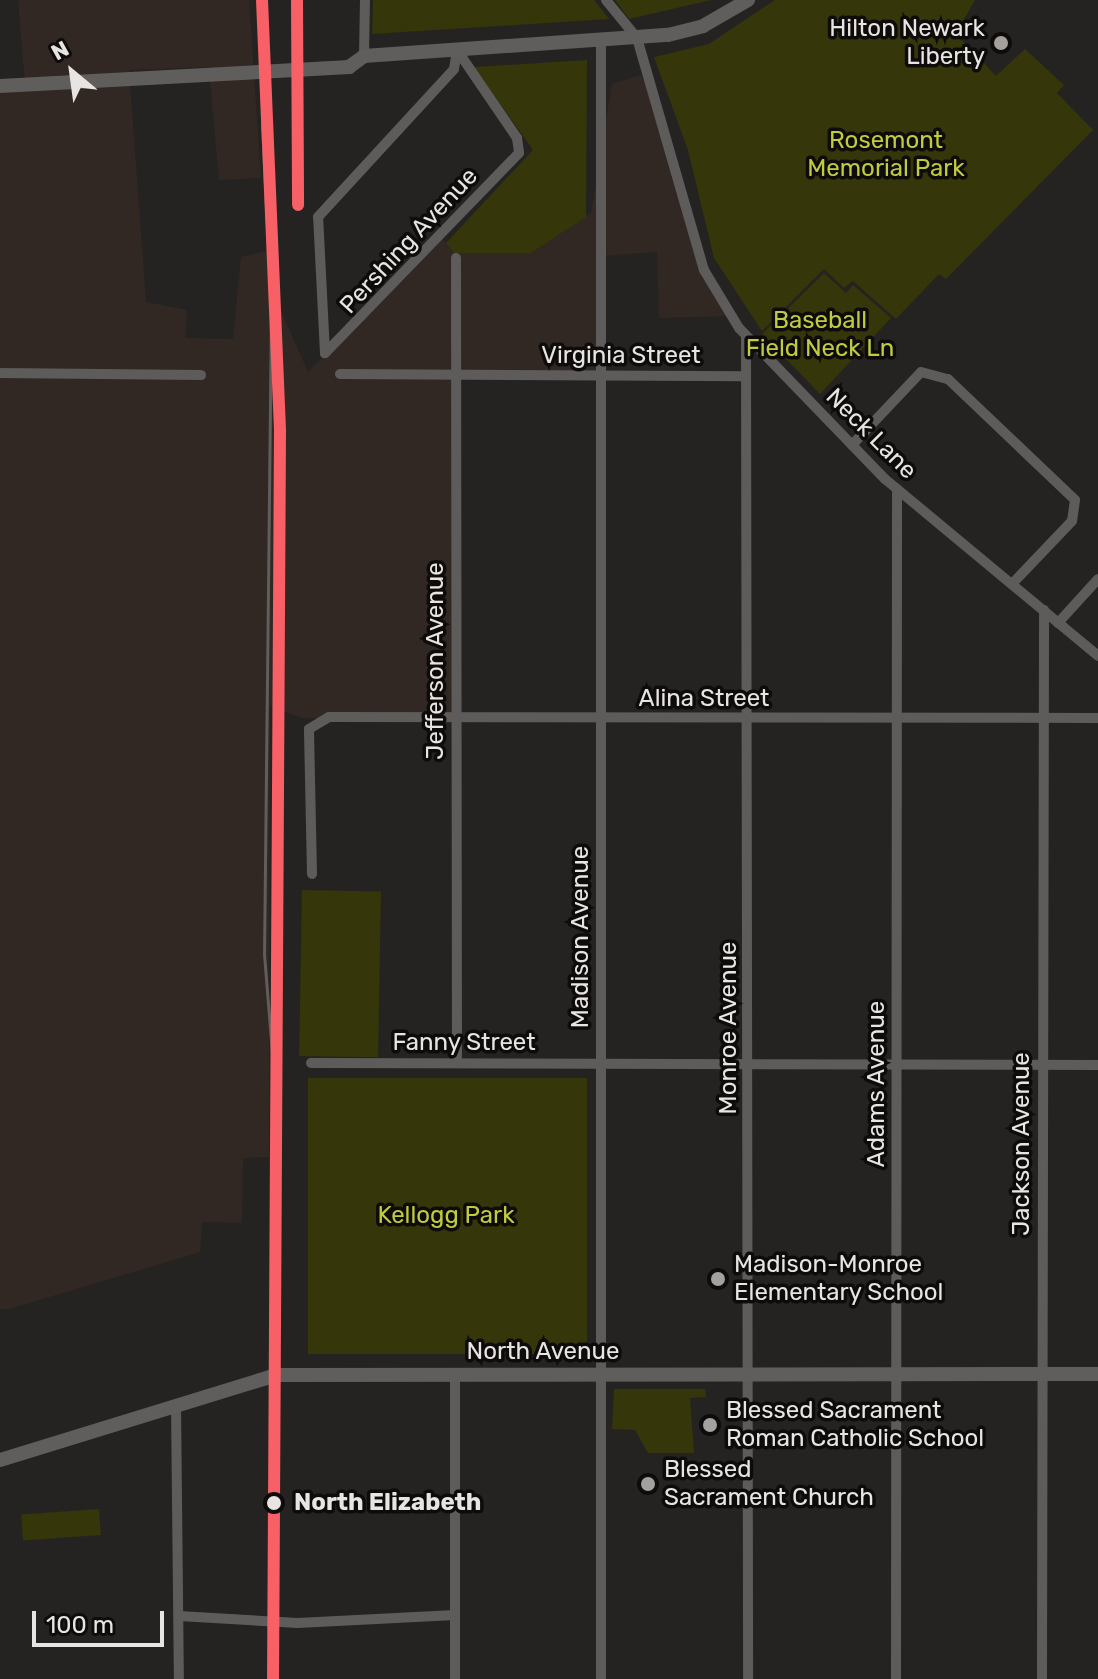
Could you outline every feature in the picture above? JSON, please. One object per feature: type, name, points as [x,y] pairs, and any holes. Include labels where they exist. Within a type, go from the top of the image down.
[{"type":"main road","points":[[0,86],[349,67],[364,56],[637,38],[693,30],[748,0]]},
{"type":"main road","name":"North Avenue","points":[[0,1460],[277,1375],[1098,1374]]},
{"type":"street","points":[[364,56],[365,0]]},
{"type":"street","points":[[606,0],[637,38]]},
{"type":"street","name":"Neck Lane","points":[[637,38],[704,270],[746,336],[897,489],[1098,656]]},
{"type":"street","name":"Madison Avenue","points":[[601,39],[601,1679]]},
{"type":"street","name":"Pershing Avenue","points":[[457,50],[520,147],[338,345],[321,351],[318,217],[454,69],[457,50]]},
{"type":"street","name":"Jefferson Avenue","points":[[456,258],[457,1063]]},
{"type":"street","points":[[746,336],[746,376]]},
{"type":"street","points":[[852,445],[921,372],[948,379],[1075,500],[1072,521],[1012,584]]},
{"type":"street","points":[[0,373],[201,375]]},
{"type":"street","name":"Virginia Street","points":[[340,374],[746,376]]},
{"type":"street","name":"Monroe Avenue","points":[[746,376],[750,1064],[748,1679]]},
{"type":"street","name":"Adams Avenue","points":[[896,1679],[897,489]]},
{"type":"street","points":[[1058,623],[1098,579]]},
{"type":"street","name":"Jackson Avenue","points":[[1042,1679],[1040,720],[1044,610]]},
{"type":"street","name":"Alina Street","points":[[312,874],[312,723],[457,718],[1098,718]]},
{"type":"street","name":"Fanny Street","points":[[311,1063],[1098,1065]]},
{"type":"street","points":[[455,1373],[455,1679]]},
{"type":"street","points":[[176,1404],[179,1679]]},
{"type":"street","points":[[179,1616],[298,1623],[455,1615]]},
{"type":"shaded area","points":[[18,0],[249,0],[261,178],[219,180],[209,67],[129,70],[146,302],[187,310],[185,338],[233,339],[241,257],[268,251],[270,286],[308,372],[442,238],[454,253],[531,253],[591,213],[612,84],[641,75],[664,116],[714,296],[732,316],[659,318],[657,252],[601,256],[601,371],[457,371],[456,717],[302,718],[270,706],[269,1157],[243,1158],[242,1223],[202,1222],[200,1252],[9,1309],[0,1309],[0,85],[25,82]]},
{"type":"green space","points":[[373,0],[594,0],[609,19],[372,34]]},
{"type":"green space","points":[[615,0],[711,0],[629,19]]},
{"type":"green space","name":"Rosemont Memorial Park","points":[[775,0],[975,0],[956,34],[996,76],[1025,49],[1064,85],[1057,93],[1093,130],[946,279],[939,274],[896,319],[853,281],[844,288],[824,269],[762,331],[714,258],[688,150],[654,57],[709,44]]},
{"type":"green space","points":[[587,60],[586,217],[531,253],[454,253],[446,243],[533,150],[474,67]]},
{"type":"green space","name":"Baseball Field Neck Ln","points":[[824,273],[846,293],[853,285],[891,318],[820,394],[762,334]]},
{"type":"green space","points":[[302,890],[381,891],[378,1057],[299,1056]]},
{"type":"green space","name":"Kellogg Park","points":[[308,1078],[587,1078],[587,1354],[308,1354]]},
{"type":"green space","points":[[614,1389],[705,1389],[706,1397],[690,1398],[694,1453],[648,1453],[635,1430],[612,1429]]},
{"type":"green space","points":[[99,1509],[101,1535],[23,1540],[21,1514]]},
{"type":"railway","points":[[262,124],[271,311],[264,954],[276,1104]]},
{"type":"transit line","points":[[262,0],[280,432],[273,1679]]},
{"type":"transit line","points":[[297,0],[298,205]]},
{"type":"place","name":"Hilton Newark Liberty","points":[[1001,43]]},
{"type":"place","name":"Madison-Monroe Elementary School","points":[[718,1279]]},
{"type":"place","name":"Blessed Sacrament Roman Catholic School","points":[[710,1425]]},
{"type":"place","name":"Blessed Sacrament Church","points":[[648,1484]]},
{"type":"place","name":"North Elizabeth","points":[[274,1503]]}]
